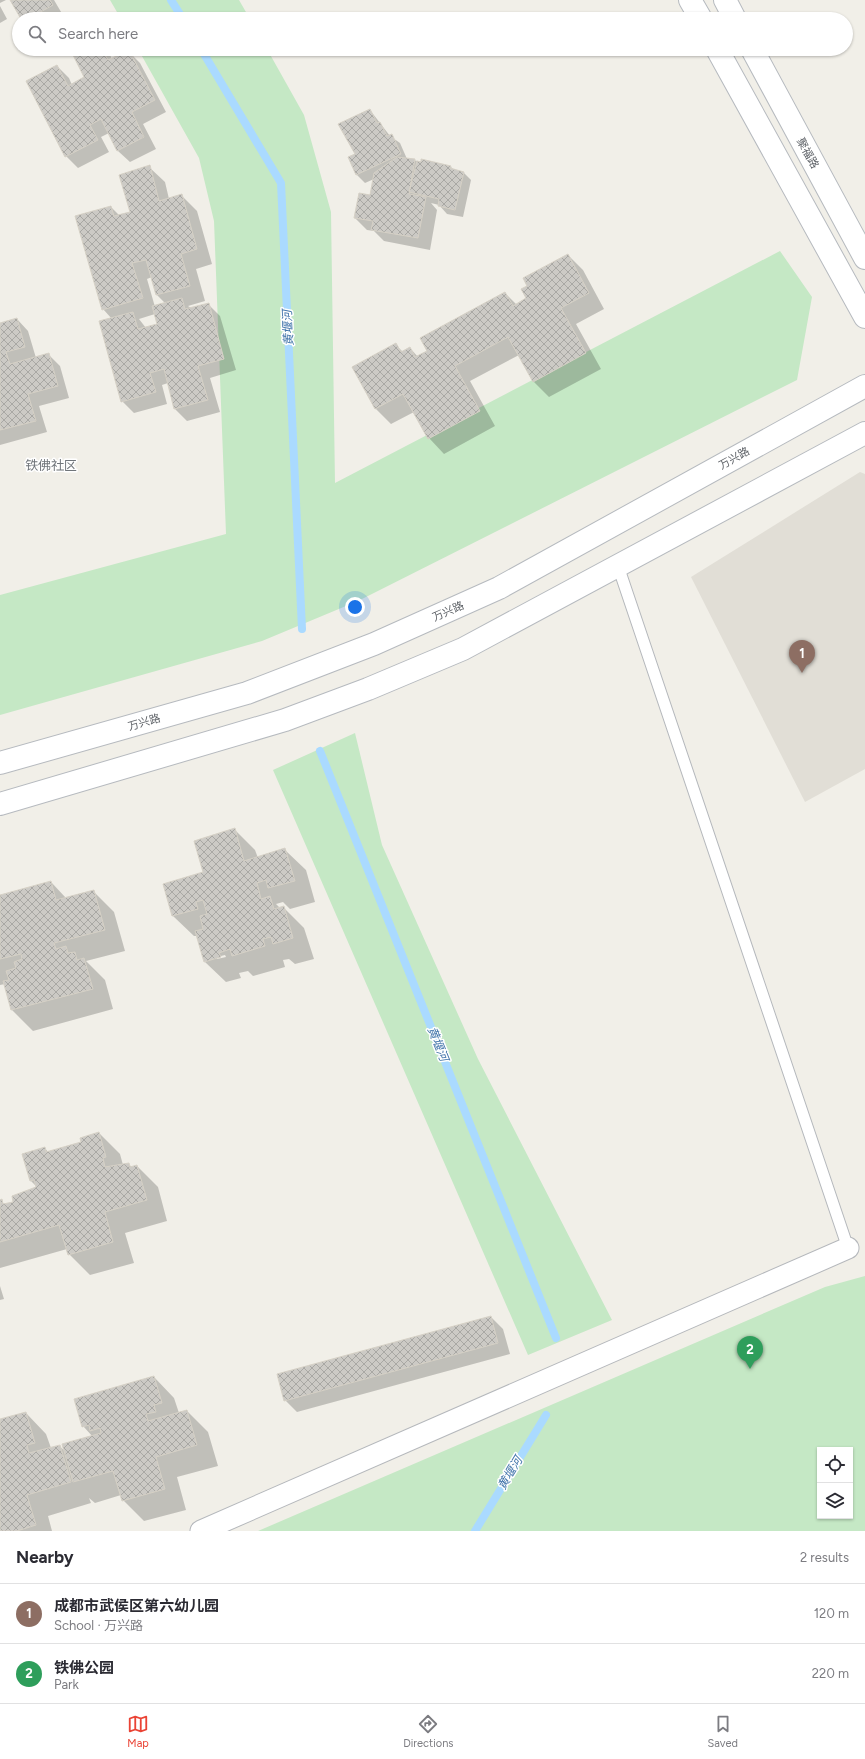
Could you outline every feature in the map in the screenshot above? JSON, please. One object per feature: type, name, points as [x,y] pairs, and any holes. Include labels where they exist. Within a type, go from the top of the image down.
[{"type":"main road","points":[[690,0],[697,12]]},
{"type":"main road","points":[[725,0],[731,12]]},
{"type":"main road","points":[[721,56],[865,317]]},
{"type":"main road","name":"聚福路","points":[[756,56],[865,258]]},
{"type":"main road","name":"万兴路","points":[[0,763],[246,693],[374,644],[499,588],[865,386]]},
{"type":"main road","points":[[0,804],[285,720],[368,689],[463,649],[865,433]]},
{"type":"street","points":[[201,1531],[848,1248]]},
{"type":"lane","points":[[618,566],[848,1248]]},
{"type":"shaded area","points":[[860,472],[865,474],[865,769],[805,802],[691,577]]},
{"type":"green space","points":[[110,0],[239,0],[246,12],[117,12]]},
{"type":"green space","points":[[142,56],[271,56],[304,115],[331,212],[335,483],[780,251],[812,297],[797,380],[358,601],[262,641],[0,715],[0,595],[226,534],[214,221],[199,158]]},
{"type":"green space","points":[[355,733],[382,845],[478,1059],[612,1320],[528,1355],[273,770]]},
{"type":"green space","points":[[865,1276],[865,1531],[258,1531],[825,1287]]},
{"type":"building","points":[[10,0],[50,0],[53,5],[40,12],[17,12]]},
{"type":"building","points":[[74,56],[106,56],[108,60],[116,56],[132,56],[155,100],[132,112],[144,137],[117,151],[101,119],[90,125],[98,140],[65,157],[26,81],[57,65],[68,86],[84,77]]},
{"type":"building","points":[[370,109],[377,123],[380,122],[387,136],[392,134],[401,154],[356,175],[348,157],[355,154],[338,124]]},
{"type":"building","points":[[397,157],[415,159],[409,194],[426,197],[418,238],[371,230],[373,221],[354,218],[359,193],[370,195],[374,173]]},
{"type":"building","points":[[421,159],[451,166],[450,168],[464,172],[455,210],[438,206],[439,199],[409,192],[417,161],[421,162]]},
{"type":"building","points":[[150,165],[159,201],[182,194],[197,249],[181,254],[190,286],[156,295],[146,260],[132,263],[143,298],[102,310],[75,216],[111,206],[114,216],[130,212],[119,175]]},
{"type":"building","points":[[568,254],[589,293],[561,308],[586,353],[533,382],[508,337],[455,366],[480,411],[428,439],[403,394],[375,409],[352,367],[396,343],[401,352],[410,347],[415,357],[427,351],[420,338],[505,292],[513,306],[526,298],[521,289],[527,286],[523,278]]},
{"type":"building","points":[[182,298],[185,309],[209,303],[224,359],[198,366],[208,400],[174,409],[164,369],[150,373],[156,392],[121,402],[99,321],[133,312],[138,329],[157,324],[152,306]]},
{"type":"building","points":[[17,318],[25,347],[6,352],[10,364],[49,353],[58,386],[28,394],[36,421],[0,430],[0,323]]},
{"type":"building","points":[[235,828],[244,861],[285,848],[295,881],[268,888],[266,880],[257,883],[261,899],[270,896],[274,909],[284,906],[293,938],[273,944],[271,937],[263,939],[265,946],[232,956],[230,949],[219,953],[221,957],[204,962],[195,931],[203,929],[200,916],[207,914],[203,900],[196,902],[198,909],[172,916],[163,884],[203,872],[194,841]]},
{"type":"building","points":[[51,881],[56,900],[94,890],[105,930],[54,943],[56,949],[66,946],[68,953],[75,952],[77,960],[84,958],[93,989],[11,1010],[3,981],[9,980],[6,971],[16,968],[14,962],[22,959],[21,954],[0,959],[0,895]]},
{"type":"building","points":[[99,1132],[106,1157],[103,1158],[105,1167],[129,1163],[130,1167],[137,1165],[147,1200],[105,1212],[113,1242],[68,1255],[59,1225],[0,1242],[0,1200],[2,1199],[3,1204],[13,1202],[12,1196],[36,1187],[34,1180],[30,1181],[22,1154],[45,1147],[46,1152],[81,1142],[80,1138]]},
{"type":"building","points":[[491,1316],[498,1343],[284,1401],[277,1374]]},
{"type":"building","points":[[154,1376],[162,1403],[154,1405],[156,1412],[146,1414],[148,1421],[187,1410],[197,1445],[156,1457],[165,1489],[122,1501],[113,1471],[73,1482],[62,1444],[101,1433],[100,1428],[90,1431],[89,1425],[82,1427],[74,1399]]},
{"type":"building","points":[[26,1412],[35,1443],[27,1445],[29,1453],[60,1445],[71,1482],[27,1495],[36,1525],[17,1531],[0,1531],[0,1419]]},
{"type":"waterway","name":"黄堰河","points":[[171,0],[179,12]]},
{"type":"waterway","name":"黄堰河","points":[[205,56],[281,183],[302,629]]},
{"type":"waterway","name":"黄堰河","points":[[320,751],[556,1338]]},
{"type":"waterway","name":"黄堰河","points":[[475,1531],[546,1415]]},
{"type":"place","name":"成都市武侯区第六幼儿园","points":[[802,673]]},
{"type":"place","name":"铁佛公园","points":[[750,1369]]},
{"type":"district","name":"铁佛社区","points":[[51,465]]}]
